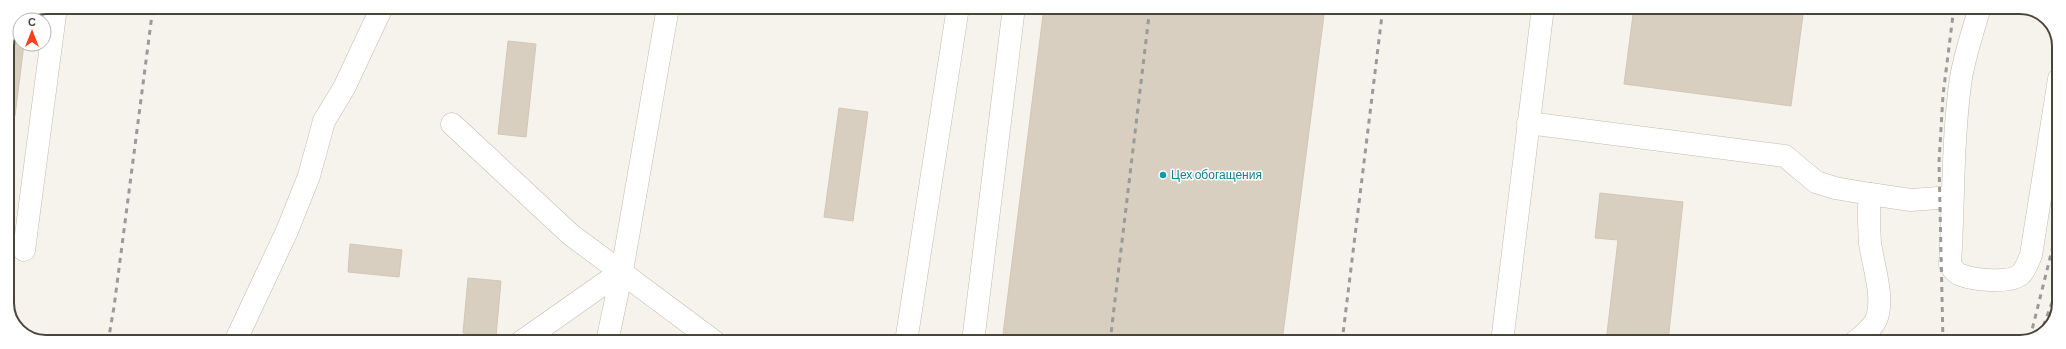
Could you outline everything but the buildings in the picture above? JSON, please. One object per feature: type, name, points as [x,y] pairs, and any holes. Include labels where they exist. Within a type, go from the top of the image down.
[{"type":"lane","points":[[24,250],[55,14]]},
{"type":"lane","points":[[238,335],[287,231],[309,176],[324,121],[344,88],[379,14]]},
{"type":"lane","points":[[608,335],[622,272],[667,14]]},
{"type":"lane","points":[[907,335],[957,14]]},
{"type":"lane","points":[[974,335],[1013,14]]},
{"type":"lane","points":[[1503,335],[1542,14]]},
{"type":"lane","points":[[1978,14],[1968,44],[1962,77],[1951,197],[1950,264],[1953,270],[1961,275],[2008,281],[2021,274],[2031,255],[2052,123]]},
{"type":"lane","points":[[1528,123],[1785,156],[1816,182],[1835,188],[1912,200],[1951,197]]},
{"type":"lane","points":[[452,124],[570,234],[706,335]]},
{"type":"lane","points":[[1863,335],[1876,320],[1878,303],[1877,283],[1869,226],[1870,194]]},
{"type":"lane","points":[[531,335],[622,272]]},
{"type":"railway","points":[[109,335],[152,14]]},
{"type":"railway","points":[[1111,335],[1149,14]]},
{"type":"railway","points":[[1343,335],[1382,14]]},
{"type":"railway","points":[[1943,335],[1939,162],[1943,95],[1953,14]]},
{"type":"railway","points":[[2031,333],[2052,250]]},
{"type":"railway","points":[[2044,324],[2052,303]]},
{"type":"place","name":"Цех обогащения","points":[[1163,175]]}]
